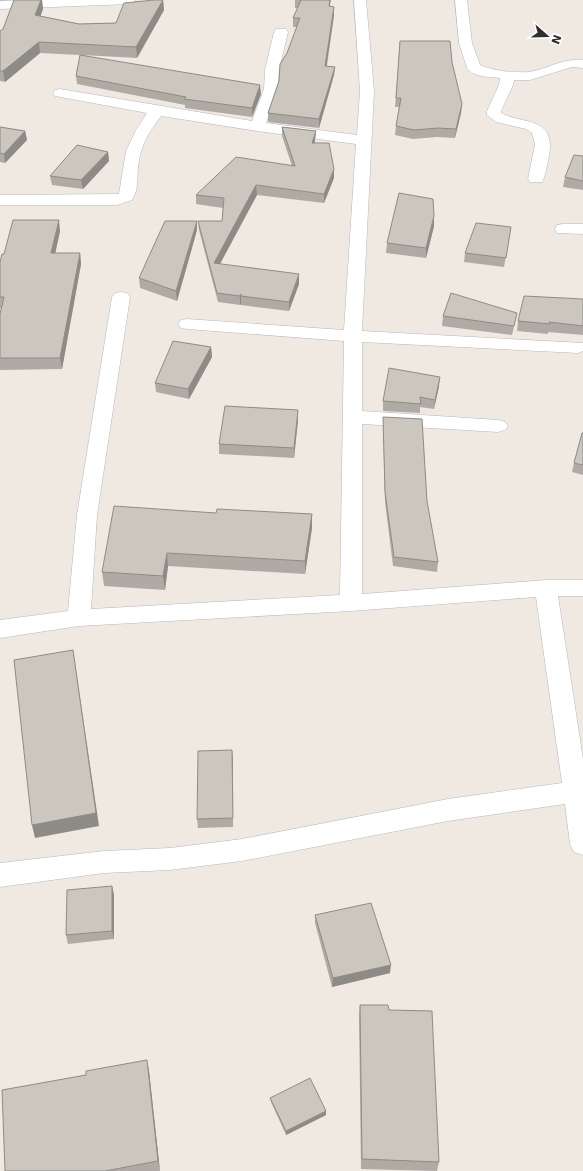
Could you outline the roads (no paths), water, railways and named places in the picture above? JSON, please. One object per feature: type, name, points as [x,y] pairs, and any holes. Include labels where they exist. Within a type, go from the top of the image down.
[{"type":"street","points":[[0,5],[130,0]]},
{"type":"street","points":[[351,603],[353,336],[367,90],[360,0]]},
{"type":"street","points":[[461,0],[464,10],[463,26],[469,58],[474,68],[484,72],[530,76],[570,63],[583,64]]},
{"type":"street","points":[[257,127],[271,89],[272,70],[281,32]]},
{"type":"street","points":[[507,75],[506,85],[494,111],[494,115],[500,119],[535,126],[540,132],[542,141],[536,179]]},
{"type":"street","points":[[60,93],[157,111],[257,127],[364,140]]},
{"type":"street","points":[[0,200],[117,200],[126,197],[129,191],[130,165],[140,133],[157,111]]},
{"type":"street","points":[[563,229],[583,229]]},
{"type":"street","points":[[79,618],[87,515],[121,297]]},
{"type":"street","points":[[187,324],[353,336],[578,347]]},
{"type":"street","points":[[352,417],[498,426]]},
{"type":"street","points":[[0,629],[79,618],[351,603],[546,588],[583,588]]},
{"type":"street","points":[[546,588],[574,792],[583,844]]},
{"type":"street","points":[[0,875],[82,864],[124,860],[170,859],[242,850],[448,810],[574,792]]}]
